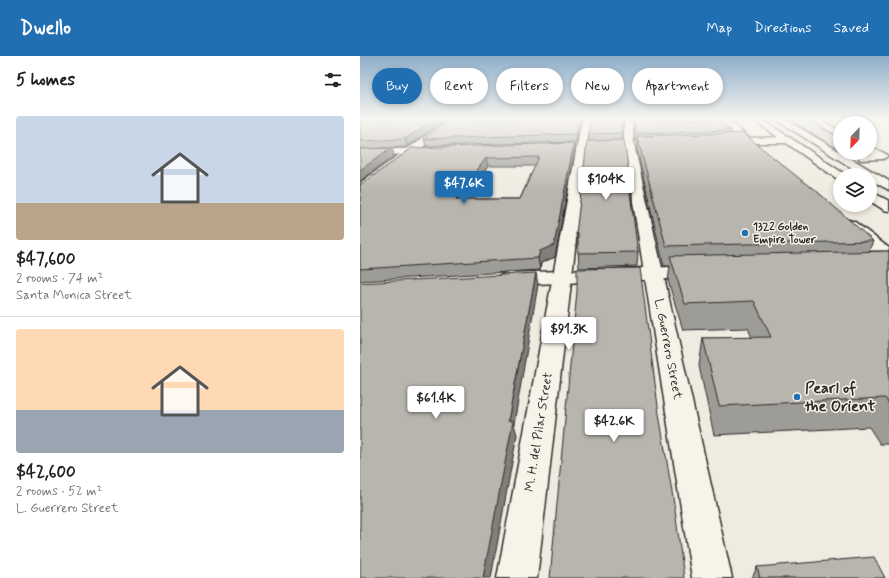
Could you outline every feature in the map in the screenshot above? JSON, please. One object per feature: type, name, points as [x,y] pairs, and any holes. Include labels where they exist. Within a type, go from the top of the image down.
[{"type":"main road","points":[[360,189],[423,143]]},
{"type":"main road","name":"M. H. del Pilar Street","points":[[517,578],[582,143]]},
{"type":"main road","name":"L. Guerrero Street","points":[[629,143],[712,578]]},
{"type":"main road","points":[[750,143],[762,153]]},
{"type":"main road","points":[[789,143],[833,171]]},
{"type":"main road","points":[[819,143],[889,186]]},
{"type":"main road","points":[[360,153],[443,151]]},
{"type":"main road","points":[[877,199],[889,207]]},
{"type":"main road","points":[[841,218],[885,264]]},
{"type":"main road","points":[[491,280],[562,276],[717,272]]},
{"type":"building","points":[[574,143],[554,245],[540,251],[538,258],[360,269],[360,184],[412,148]],"holes":[[[539,157],[520,199],[456,199],[486,158]]]},
{"type":"building","points":[[587,143],[625,143],[632,193],[630,193],[638,252],[578,253],[578,233],[576,234]]},
{"type":"building","points":[[639,143],[756,143],[810,187],[812,187],[833,206],[833,212],[840,212],[873,241],[666,246]]},
{"type":"building","points":[[392,148],[360,170],[360,149]]},
{"type":"building","points":[[889,251],[889,404],[885,398],[719,406],[703,338],[771,337],[754,301],[685,304],[670,256]]},
{"type":"building","points":[[640,268],[659,414],[675,510],[684,578],[550,578],[577,291],[577,269]]},
{"type":"building","points":[[536,273],[508,421],[513,421],[483,578],[360,578],[360,283]]},
{"type":"building","points":[[874,557],[885,578],[760,578],[757,567]]},
{"type":"place","name":"1322 Golden Empire Tower","points":[[745,233]]},
{"type":"place","name":"Pearl of the Orient","points":[[797,397]]}]
